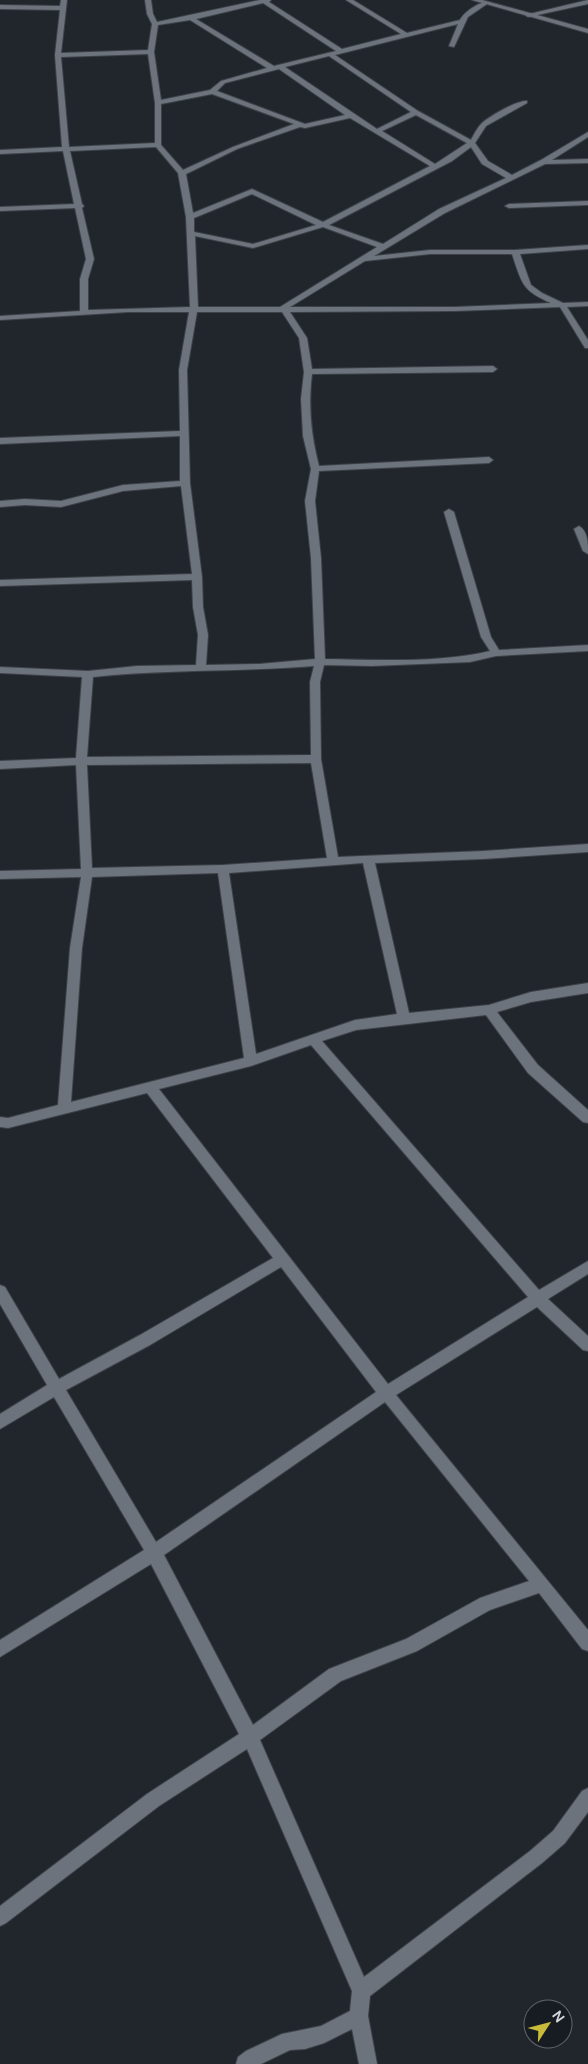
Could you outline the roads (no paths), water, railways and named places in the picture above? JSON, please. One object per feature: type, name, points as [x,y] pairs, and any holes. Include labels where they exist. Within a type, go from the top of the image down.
[{"type":"street","points":[[148,0],[150,14],[155,24],[151,52],[158,103],[158,145],[182,173],[190,217],[194,309],[184,370],[185,483],[197,577],[198,606],[203,635],[201,668]]},
{"type":"street","points":[[349,0],[405,34]]},
{"type":"street","points":[[475,0],[588,31]]},
{"type":"street","points":[[155,24],[266,1],[342,51]]},
{"type":"street","points":[[528,15],[588,2]]},
{"type":"street","points":[[452,46],[465,16],[486,3]]},
{"type":"street","points":[[0,7],[63,4],[58,54],[66,150],[80,206],[90,259],[84,279],[84,311]]},
{"type":"street","points":[[191,18],[277,67],[375,132],[434,166]]},
{"type":"street","points":[[158,103],[212,92],[223,82],[277,67],[462,21]]},
{"type":"street","points":[[58,54],[151,52]]},
{"type":"street","points":[[330,54],[416,112],[472,143],[485,162],[510,177]]},
{"type":"street","points":[[212,92],[305,126],[351,116]]},
{"type":"street","points":[[190,233],[253,246],[323,225],[434,166],[472,143],[484,125],[525,102]]},
{"type":"street","points":[[375,132],[416,112]]},
{"type":"street","points":[[182,173],[235,148],[301,124]]},
{"type":"street","points":[[283,308],[381,246],[442,211],[544,162],[588,134]]},
{"type":"street","points":[[0,152],[158,145]]},
{"type":"street","points":[[544,162],[588,161]]},
{"type":"street","points":[[190,217],[252,191],[323,225],[381,246]]},
{"type":"street","points":[[509,206],[588,202]]},
{"type":"street","points":[[0,209],[80,206]]},
{"type":"street","points":[[360,260],[430,252],[515,252],[588,247]]},
{"type":"street","points":[[515,252],[527,286],[539,295],[562,305],[588,346]]},
{"type":"street","points":[[0,318],[84,311],[283,308],[456,309],[588,304]]},
{"type":"street","points":[[283,308],[303,338],[308,372],[305,399],[307,436],[316,468],[310,501],[316,558],[320,662],[315,682],[316,759],[333,862]]},
{"type":"street","points":[[308,372],[493,369]]},
{"type":"street","points":[[0,441],[184,433]]},
{"type":"street","points":[[316,468],[489,460]]},
{"type":"street","points":[[0,504],[25,502],[61,504],[122,488],[185,483]]},
{"type":"street","points":[[449,512],[486,637],[496,653]]},
{"type":"street","points":[[579,529],[588,551]]},
{"type":"street","points":[[0,583],[197,577]]},
{"type":"street","points":[[0,670],[88,674],[137,669],[320,662],[372,663],[470,659],[496,653],[588,648]]},
{"type":"street","points":[[64,1108],[76,948],[87,874],[81,761],[84,691],[88,674]]},
{"type":"street","points":[[0,765],[81,761],[316,759]]},
{"type":"street","points":[[0,875],[223,869],[368,859],[483,855],[588,848]]},
{"type":"street","points":[[368,859],[404,1018]]},
{"type":"street","points":[[223,869],[252,1061]]},
{"type":"street","points":[[3,1124],[252,1061],[355,1025],[404,1018],[489,1010],[531,998],[588,988]]},
{"type":"street","points":[[489,1010],[533,1069],[588,1118]]},
{"type":"street","points":[[313,1039],[537,1298],[588,1345]]},
{"type":"street","points":[[151,1088],[386,1393],[588,1643]]},
{"type":"street","points":[[0,1422],[56,1388],[145,1340],[283,1259]]},
{"type":"street","points":[[0,1649],[154,1553],[386,1393],[588,1267]]},
{"type":"street","points":[[0,1291],[154,1553],[250,1737],[361,1991],[359,2016],[368,2064]]},
{"type":"street","points":[[0,1917],[153,1800],[250,1737],[336,1675],[412,1645],[486,1604],[542,1584]]},
{"type":"street","points":[[361,1991],[536,1858],[559,1837],[588,1797]]},
{"type":"street","points":[[245,2064],[253,2058],[289,2041],[305,2040],[324,2034],[359,2016]]}]
